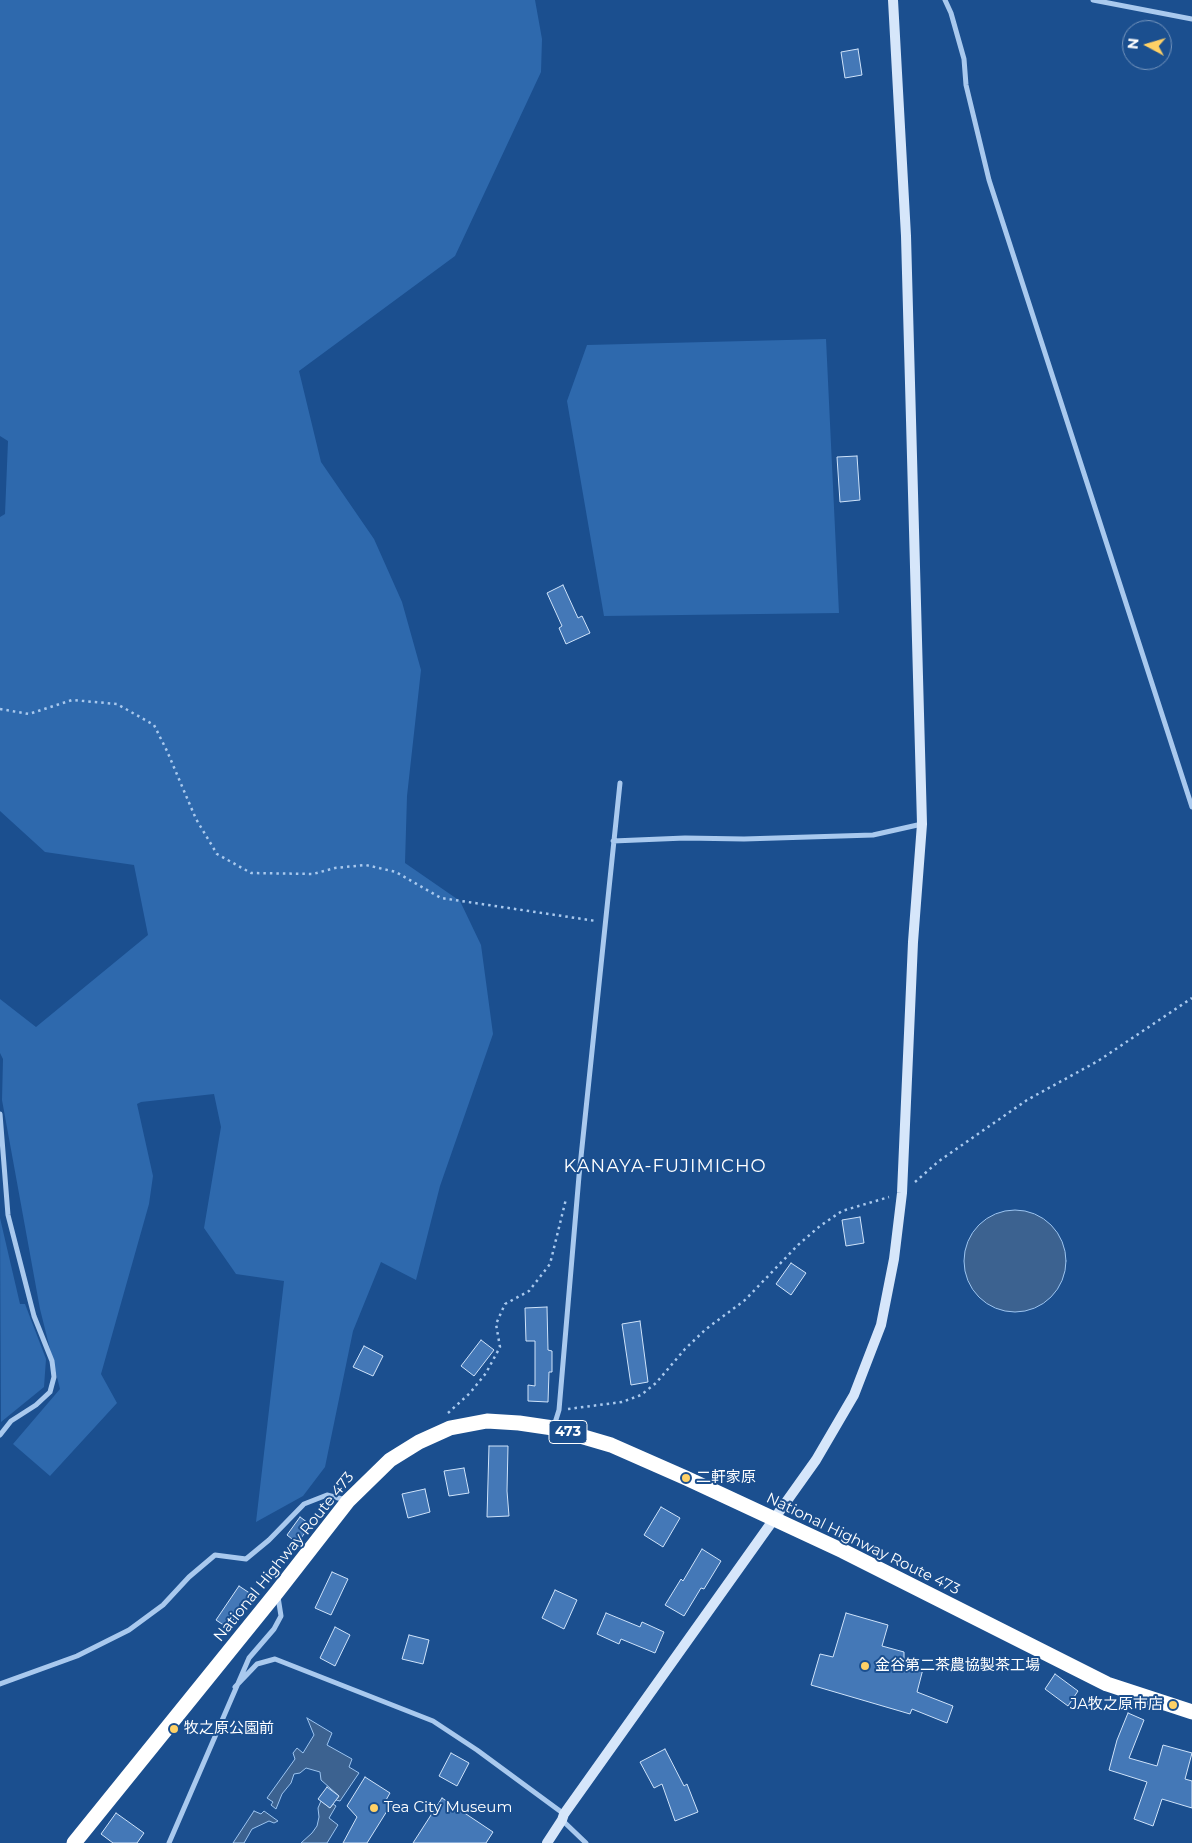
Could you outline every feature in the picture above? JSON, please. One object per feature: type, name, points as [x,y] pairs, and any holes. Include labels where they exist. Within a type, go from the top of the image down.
[{"type":"highway","name":"National Highway Route 473","points":[[74,1843],[348,1501],[390,1460],[419,1442],[450,1428],[487,1421],[553,1428],[611,1445],[843,1551],[1107,1684],[1192,1712]]},
{"type":"street","points":[[547,1843],[563,1817],[816,1460],[854,1395],[880,1325],[894,1259],[902,1193],[912,942],[922,824],[906,236],[893,0]]},
{"type":"street","points":[[945,0],[951,13],[964,59],[966,85],[989,180],[1192,807]]},
{"type":"street","points":[[1093,0],[1192,19]]},
{"type":"street","points":[[553,1428],[558,1410],[579,1176],[620,783]]},
{"type":"street","points":[[613,841],[873,835],[922,824]]},
{"type":"street","points":[[0,1114],[8,1215],[34,1316],[52,1362],[54,1377],[50,1392],[36,1405],[11,1422],[0,1435]]},
{"type":"street","points":[[0,1684],[77,1656],[129,1630],[162,1605],[214,1555],[246,1559],[269,1540],[304,1504],[327,1495],[348,1501]]},
{"type":"street","points":[[169,1843],[249,1658],[274,1629],[281,1616],[277,1592]]},
{"type":"street","points":[[235,1687],[257,1664],[275,1659],[433,1721],[477,1750],[563,1817],[586,1843]]},
{"type":"path","points":[[0,709],[29,714],[72,700],[117,704],[154,725],[196,819],[217,854],[251,873],[313,874],[335,868],[366,865],[396,872],[441,898],[605,922]]},
{"type":"path","points":[[558,1410],[588,1408],[622,1402],[640,1395],[656,1383],[685,1349],[706,1329],[745,1300],[798,1244],[820,1226],[842,1211],[902,1193],[939,1161],[1027,1100],[1098,1060],[1192,998]]},
{"type":"path","points":[[446,1416],[486,1373],[500,1347],[496,1324],[505,1304],[529,1291],[550,1264],[567,1194],[579,1176]]},
{"type":"shaded area","points":[[0,0],[535,0],[542,39],[541,72],[455,256],[299,371],[321,462],[374,539],[402,602],[421,670],[407,796],[405,863],[460,901],[481,945],[493,1034],[440,1186],[416,1280],[381,1262],[353,1331],[325,1467],[303,1496],[256,1522],[284,1281],[236,1274],[204,1228],[221,1127],[214,1094],[137,1104],[153,1176],[149,1204],[101,1374],[117,1403],[50,1476],[13,1444],[60,1389],[40,1309],[2,1100],[3,1059],[0,1053],[0,999],[36,1027],[148,935],[134,865],[45,852],[0,811],[0,517],[5,514],[8,441],[0,436]]},
{"type":"shaded area","points":[[826,339],[839,613],[604,616],[567,401],[587,345]]},
{"type":"shaded area","points":[[1015,1210],[1034,1214],[1051,1225],[1062,1242],[1066,1261],[1062,1280],[1051,1297],[1034,1308],[1015,1312],[996,1308],[979,1297],[968,1280],[964,1261],[968,1242],[979,1225],[996,1214]]},
{"type":"shaded area","points":[[0,1218],[20,1304],[25,1304],[46,1359],[44,1387],[1,1422]]},
{"type":"shaded area","points":[[307,1718],[332,1733],[327,1745],[352,1759],[349,1767],[359,1773],[340,1801],[336,1800],[339,1796],[321,1780],[320,1772],[306,1768],[300,1773],[294,1774],[291,1783],[282,1794],[276,1809],[271,1805],[273,1802],[267,1798],[295,1759],[293,1753],[297,1748],[303,1753],[314,1735]]},
{"type":"shaded area","points":[[321,1801],[330,1808],[333,1804],[336,1806],[329,1818],[338,1825],[327,1843],[301,1843],[317,1826],[318,1808]]},
{"type":"shaded area","points":[[254,1811],[261,1814],[264,1811],[278,1821],[274,1823],[269,1821],[252,1829],[244,1843],[233,1843]]},
{"type":"building","points":[[858,49],[862,75],[845,78],[841,52]]},
{"type":"building","points":[[857,456],[860,500],[840,502],[837,457]]},
{"type":"building","points":[[563,585],[578,618],[582,616],[590,633],[566,644],[559,628],[562,626],[547,593]]},
{"type":"building","points":[[860,1217],[864,1243],[846,1246],[842,1220]]},
{"type":"building","points":[[791,1263],[806,1273],[791,1295],[776,1284]]},
{"type":"building","points":[[547,1307],[548,1350],[552,1351],[552,1372],[549,1372],[548,1402],[528,1401],[528,1385],[535,1386],[535,1341],[526,1341],[525,1308]]},
{"type":"building","points":[[640,1321],[648,1382],[631,1385],[622,1324]]},
{"type":"building","points":[[481,1340],[494,1350],[474,1376],[461,1366]]},
{"type":"building","points":[[364,1346],[383,1356],[373,1376],[353,1367]]},
{"type":"building","points":[[489,1446],[508,1446],[507,1491],[509,1516],[487,1517]]},
{"type":"building","points":[[464,1468],[469,1493],[449,1496],[444,1471]]},
{"type":"building","points":[[425,1489],[430,1512],[408,1518],[402,1494]]},
{"type":"building","points":[[661,1507],[680,1518],[663,1547],[644,1535]]},
{"type":"building","points":[[300,1517],[311,1525],[297,1543],[287,1535]]},
{"type":"building","points":[[702,1549],[721,1561],[704,1589],[701,1588],[684,1616],[665,1605],[681,1579],[683,1581]]},
{"type":"building","points":[[332,1572],[348,1579],[331,1615],[315,1608]]},
{"type":"building","points":[[239,1586],[251,1594],[228,1628],[216,1620]]},
{"type":"building","points":[[555,1590],[577,1600],[564,1629],[542,1618]]},
{"type":"building","points":[[606,1613],[640,1627],[642,1622],[664,1632],[655,1653],[621,1639],[619,1644],[597,1634]]},
{"type":"building","name":"金谷第二茶農協製茶工場","points":[[846,1613],[888,1625],[882,1646],[904,1652],[904,1663],[923,1669],[917,1692],[953,1706],[947,1723],[912,1709],[910,1714],[811,1685],[820,1654],[833,1657]]},
{"type":"building","points":[[335,1627],[350,1635],[335,1666],[320,1658]]},
{"type":"building","points":[[409,1635],[429,1640],[423,1664],[402,1659]]},
{"type":"building","points":[[1055,1674],[1078,1691],[1068,1706],[1045,1689]]},
{"type":"building","points":[[1128,1713],[1144,1720],[1129,1758],[1157,1766],[1163,1745],[1192,1753],[1185,1779],[1192,1781],[1192,1808],[1162,1799],[1153,1826],[1134,1819],[1147,1782],[1109,1770],[1117,1740]]},
{"type":"building","points":[[665,1749],[684,1786],[687,1784],[698,1812],[675,1821],[662,1784],[654,1788],[640,1762]]},
{"type":"building","points":[[451,1753],[469,1763],[457,1786],[439,1776]]},
{"type":"building","name":"Tea City Museum","points":[[365,1777],[390,1793],[386,1800],[392,1803],[367,1843],[343,1843],[357,1817],[347,1806]]},
{"type":"building","points":[[327,1787],[339,1796],[330,1808],[318,1799]]},
{"type":"building","name":"Tea City Museum","points":[[442,1798],[493,1832],[486,1843],[413,1843]]},
{"type":"building","points":[[116,1813],[144,1833],[137,1843],[113,1843],[101,1834]]},
{"type":"place","name":"二軒家原","points":[[686,1478]]},
{"type":"place","name":"金谷第二茶農協製茶工場","points":[[865,1666]]},
{"type":"place","name":"JA牧之原市店","points":[[1173,1705]]},
{"type":"place","name":"牧之原公園前","points":[[174,1729]]},
{"type":"place","name":"Tea City Museum","points":[[374,1808]]},
{"type":"district","name":"KANAYA-FUJIMICHO","points":[[665,1167]]}]
